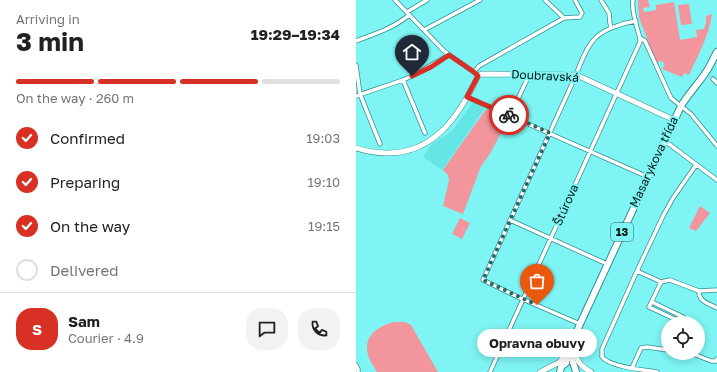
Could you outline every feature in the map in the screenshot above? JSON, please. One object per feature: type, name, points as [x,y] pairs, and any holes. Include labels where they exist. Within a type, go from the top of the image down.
[{"type":"main road","name":"Masarykova třída","points":[[576,369],[571,357],[580,324],[681,106],[709,68],[717,51]]},
{"type":"main road","name":"Masarykova třída","points":[[560,372],[560,368],[566,361],[568,348],[574,333],[580,324]]},
{"type":"main road","name":"Masarykova třída","points":[[563,365],[570,363],[576,369]]},
{"type":"street","points":[[395,0],[449,55],[476,74]]},
{"type":"street","points":[[356,41],[385,30],[403,20],[408,14],[428,0]]},
{"type":"street","points":[[424,30],[480,0]]},
{"type":"street","points":[[545,0],[564,18]]},
{"type":"street","points":[[356,148],[370,152],[393,153],[405,152],[422,146],[446,127],[461,108],[479,66],[564,18],[580,18],[582,13],[575,0]]},
{"type":"street","points":[[602,0],[609,13],[611,28]]},
{"type":"street","points":[[633,0],[633,8],[640,38],[646,40],[670,98],[691,114],[717,146]]},
{"type":"street","points":[[591,372],[581,365],[576,357],[575,352],[580,324],[483,280],[592,41],[611,28],[636,21]]},
{"type":"street","name":"Štúrova","points":[[490,372],[640,42],[640,38]]},
{"type":"street","points":[[358,95],[403,80],[431,67],[449,55]]},
{"type":"street","points":[[356,65],[358,95],[380,144]]},
{"type":"street","name":"Doubravská","points":[[476,74],[576,75],[674,120]]},
{"type":"street","points":[[510,116],[529,75]]},
{"type":"street","points":[[713,79],[717,82]]},
{"type":"street","points":[[403,80],[425,133]]},
{"type":"street","points":[[467,97],[648,177]]},
{"type":"street","points":[[664,141],[717,180]]},
{"type":"street","points":[[657,372],[608,362],[602,357],[602,351],[665,212],[696,165]]},
{"type":"street","points":[[510,220],[607,264]]},
{"type":"street","points":[[637,271],[661,282],[670,280],[699,291],[717,290]]},
{"type":"street","points":[[652,302],[683,317],[681,322],[649,307],[661,282]]},
{"type":"street","points":[[699,291],[699,295],[703,301],[717,308]]},
{"type":"street","points":[[632,368],[641,348],[647,347],[661,349]]},
{"type":"street","points":[[541,372],[560,362],[568,348]]},
{"type":"street","points":[[705,359],[711,361],[716,361],[717,359]]},
{"type":"street","points":[[356,365],[358,372]]},
{"type":"street","points":[[541,372],[563,365]]},
{"type":"street","points":[[621,372],[622,366]]},
{"type":"shaded area","points":[[638,0],[648,0],[650,7],[643,8],[644,12],[656,10],[656,5],[674,2],[680,40],[697,37],[696,30],[704,29],[706,16],[712,14],[706,38],[689,75],[684,73],[682,77],[662,69],[665,64],[661,61],[656,63],[639,17]]},
{"type":"shaded area","points":[[689,4],[692,24],[681,25],[678,5]]},
{"type":"shaded area","points":[[473,102],[485,108],[442,170],[423,157],[432,144],[452,131]]},
{"type":"shaded area","points":[[486,109],[508,119],[490,154],[481,166],[463,214],[443,206],[449,180],[448,175],[443,170]]},
{"type":"shaded area","points":[[700,206],[710,213],[696,231],[689,228]]},
{"type":"shaded area","points":[[460,218],[470,223],[462,239],[452,234]]},
{"type":"shaded area","points":[[394,322],[405,322],[411,325],[438,372],[377,372],[370,361],[367,344],[375,331],[384,325]]},
{"type":"way so far","points":[[509,115],[550,133],[483,280],[537,305]]},
{"type":"place","name":"Opravna obuvy","points":[[537,305]]},
{"type":"route","points":[[412,76],[431,67],[449,55],[478,76],[467,97],[509,115]]}]
